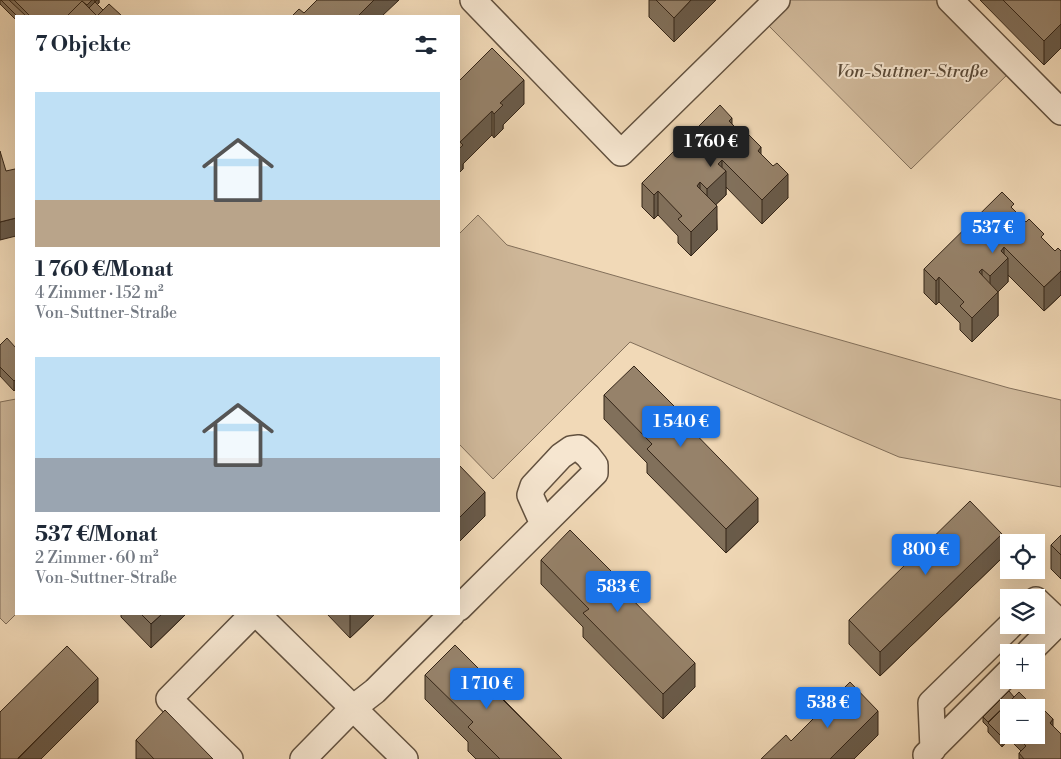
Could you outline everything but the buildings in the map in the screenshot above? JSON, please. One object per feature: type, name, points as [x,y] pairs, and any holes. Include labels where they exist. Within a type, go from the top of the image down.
[{"type":"street","points":[[473,0],[621,153],[777,0]]},
{"type":"street","points":[[950,0],[1061,112]]},
{"type":"street","points":[[460,607],[544,524]]},
{"type":"street","points":[[1037,644],[1059,622],[1045,609]]},
{"type":"street","points":[[230,759],[169,699],[252,615]]},
{"type":"street","points":[[259,615],[405,759]]},
{"type":"street","points":[[303,759],[353,708],[374,691],[451,615]]},
{"type":"street","points":[[928,754],[931,703],[1002,634]]},
{"type":"street","points":[[928,754],[1000,681]]},
{"type":"green space","name":"Von-Suttner-Straße","points":[[789,0],[941,0],[1011,71],[911,169],[766,23]]},
{"type":"green space","points":[[478,215],[507,245],[1009,388],[1061,400],[1061,487],[899,457],[630,342],[493,479],[460,445],[460,233]]},
{"type":"green space","points":[[15,399],[15,615],[6,624],[0,618],[0,402]]}]
